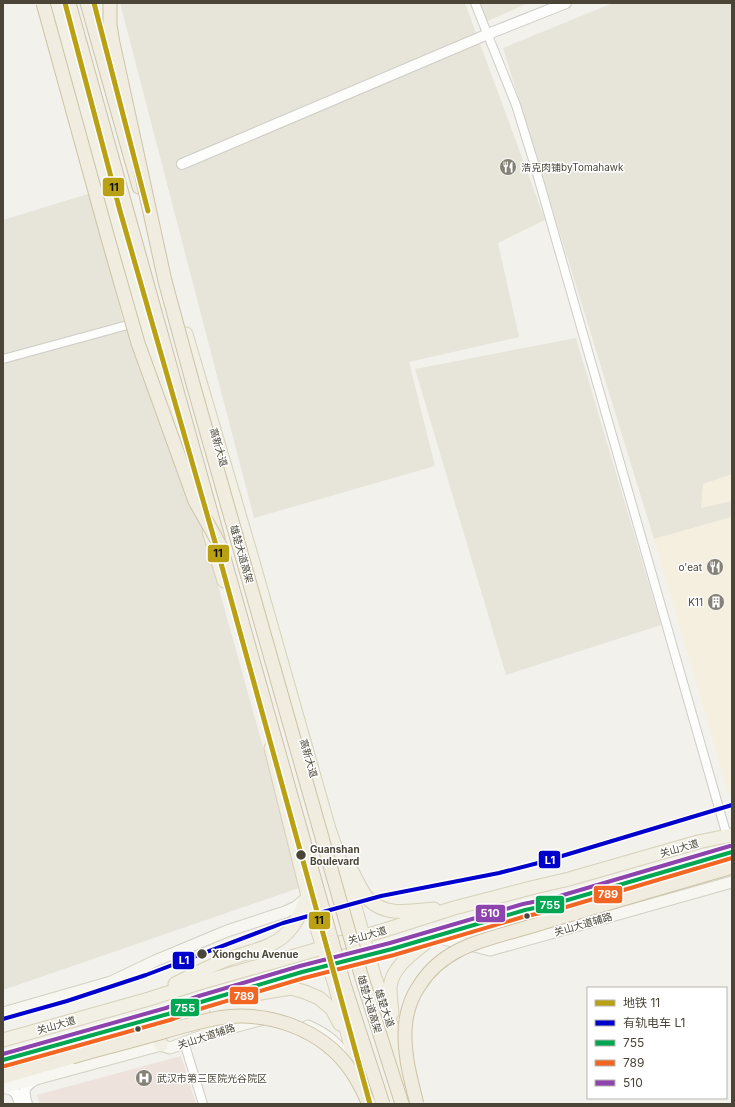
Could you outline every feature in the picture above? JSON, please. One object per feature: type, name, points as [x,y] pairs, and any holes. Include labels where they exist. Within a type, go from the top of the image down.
[{"type":"highway","points":[[43,3],[121,288],[138,343],[195,501],[221,547]]},
{"type":"highway","points":[[63,3],[102,124]]},
{"type":"highway","name":"雄楚大道高架","points":[[69,3],[344,984],[383,1104]]},
{"type":"highway","name":"雄楚大道高架","points":[[87,3],[327,859],[362,978],[402,1104]]},
{"type":"highway","points":[[110,3],[110,25],[113,43],[165,281]]},
{"type":"highway","points":[[417,1104],[408,1067],[405,1035],[406,1020],[410,1002],[424,978],[432,968],[453,952],[477,942],[732,867]]},
{"type":"highway","points":[[3,1077],[193,1024],[219,1018],[245,1016],[284,1022],[305,1031],[321,1041],[337,1054],[352,1071],[370,1104]]},
{"type":"main road","points":[[57,3],[105,187],[144,320],[230,599],[267,729],[309,901],[351,1047],[370,1104]]},
{"type":"main road","name":"高新大道","points":[[92,3],[170,280],[251,555],[329,829],[350,889]]},
{"type":"main road","points":[[329,829],[365,895],[382,908],[397,912],[454,908]]},
{"type":"main road","name":"关山大道","points":[[3,1040],[385,930],[454,908],[569,879],[698,842],[730,835]]},
{"type":"main road","name":"关山大道","points":[[3,1060],[153,1018],[295,974],[434,937],[524,910],[554,904],[732,852]]},
{"type":"main road","name":"关山大道辅路","points":[[434,937],[490,950],[732,882]]},
{"type":"main road","name":"雄楚大道","points":[[350,889],[374,975],[393,1030],[412,1104]]},
{"type":"main road","points":[[149,999],[192,975],[228,959],[260,949],[278,940],[296,923],[309,901]]},
{"type":"main road","points":[[3,1013],[111,982],[155,961],[227,931],[285,912],[309,901]]},
{"type":"main road","points":[[393,1030],[390,989],[394,974],[410,955],[434,937]]},
{"type":"main road","points":[[207,1034],[202,1002],[291,988],[319,998],[332,1009],[351,1047]]},
{"type":"main road","points":[[153,1018],[161,1045]]},
{"type":"main road","name":"关山大道辅路","points":[[3,1088],[161,1045],[170,1048],[207,1034],[259,1020],[284,1019],[299,1023],[331,1039],[343,1050],[363,1083]]},
{"type":"street","points":[[475,3],[516,105],[534,163],[730,835]]},
{"type":"street","points":[[182,164],[488,34],[566,3]]},
{"type":"street","points":[[3,359],[144,320]]},
{"type":"street","points":[[184,1042],[203,1104]]},
{"type":"street","points":[[28,1104],[25,1097],[25,1089],[28,1084],[35,1080]]},
{"type":"street","points":[[3,1088],[10,1089],[15,1092],[20,1104]]},
{"type":"shaded area","points":[[120,3],[465,3],[545,220],[498,243],[519,337],[409,362],[435,466],[254,518]]},
{"type":"shaded area","points":[[478,3],[528,3],[481,24]]},
{"type":"shaded area","points":[[613,3],[732,3],[732,517],[654,539],[503,48]]},
{"type":"shaded area","points":[[91,193],[124,325],[144,320],[302,887],[3,990],[3,220]]},
{"type":"shaded area","points":[[576,338],[661,625],[506,675],[415,369]]},
{"type":"shaded area","points":[[732,474],[732,501],[701,508],[703,484]]},
{"type":"shaded area","points":[[732,517],[732,794],[729,795],[654,539]]},
{"type":"shaded area","name":"武汉市第三医院光谷院区","points":[[181,1056],[196,1104],[40,1104],[37,1095]]},
{"type":"metro line","name":"11","points":[[65,3],[120,211],[219,556],[370,1104]]},
{"type":"metro line","name":"11","points":[[94,3],[148,211]]},
{"type":"tram line","name":"L1","points":[[3,1019],[67,1001],[146,975],[283,923],[381,896],[499,873],[542,862],[732,805]]},
{"type":"transit line","name":"510","points":[[3,1054],[166,1008],[199,996],[300,966],[390,943],[523,904],[553,898],[730,846]]},
{"type":"transit line","name":"755","points":[[3,1060],[168,1014],[201,1002],[302,972],[392,949],[525,910],[554,904],[732,852]]},
{"type":"transit line","name":"789","points":[[5,1066],[170,1020],[203,1008],[304,978],[394,955],[526,916],[556,910],[732,858]]},
{"type":"place","name":"浩克肉铺byTomahawk","points":[[508,167]]},
{"type":"place","name":"o'eat","points":[[715,567]]},
{"type":"place","name":"K11","points":[[716,602]]},
{"type":"place","name":"Guanshan Boulevard","points":[[301,855]]},
{"type":"place","name":"Xiongchu Avenue","points":[[202,954]]},
{"type":"place","name":"武汉市第三医院光谷院区","points":[[144,1078]]}]
